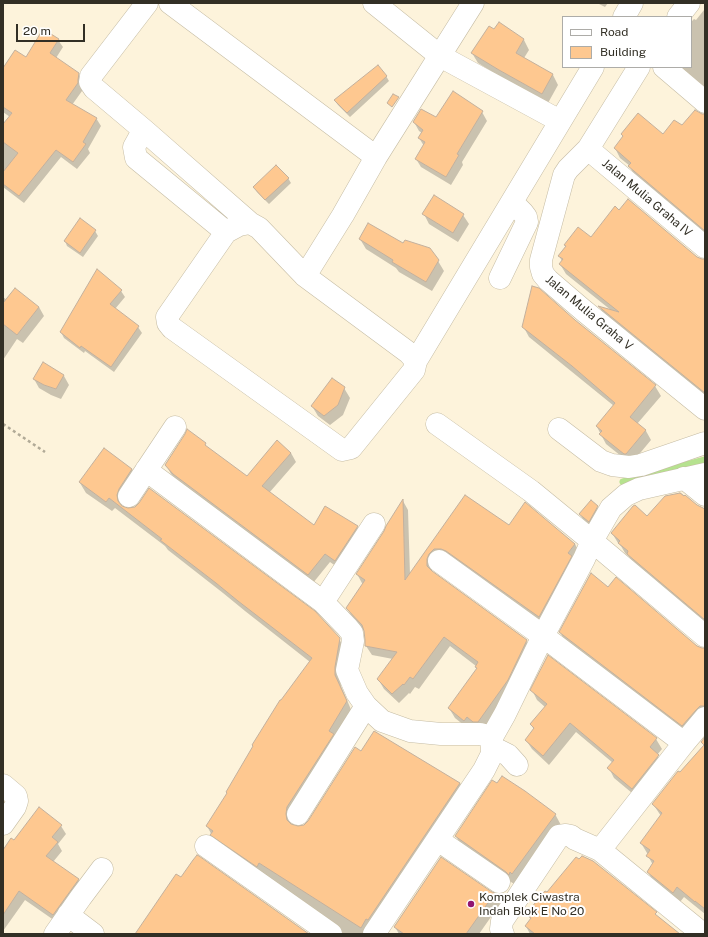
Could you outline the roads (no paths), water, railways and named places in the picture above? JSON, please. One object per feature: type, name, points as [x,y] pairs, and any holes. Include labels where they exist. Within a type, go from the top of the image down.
[{"type":"street","points":[[147,3],[91,76],[90,82],[94,88],[145,130],[250,223],[259,228],[305,276],[409,353],[416,361]]},
{"type":"street","points":[[170,3],[376,157]]},
{"type":"street","points":[[374,3],[440,56],[560,121]]},
{"type":"street","points":[[305,276],[343,215],[376,157],[473,3]]},
{"type":"street","points":[[625,16],[632,3]]},
{"type":"street","points":[[679,16],[689,3]]},
{"type":"street","points":[[250,223],[239,225],[226,232],[167,317],[168,323],[172,328],[342,450],[351,448],[414,370],[416,361],[592,68]]},
{"type":"street","name":"Jalan Mulia Graha V","points":[[638,68],[588,149],[564,175],[541,267],[543,274],[548,280],[705,409]]},
{"type":"street","points":[[665,68],[705,102]]},
{"type":"street","points":[[145,130],[134,147],[136,158],[226,232]]},
{"type":"street","name":"Jalan Mulia Graha IV","points":[[588,149],[705,247]]},
{"type":"street","points":[[500,278],[527,222],[523,213],[512,202]]},
{"type":"street","points":[[437,424],[531,491],[705,636]]},
{"type":"street","points":[[129,496],[175,427]]},
{"type":"street","points":[[559,429],[601,461],[612,465],[629,467],[641,465],[705,443]]},
{"type":"street","points":[[146,470],[323,602],[352,633],[353,641],[347,670],[357,694],[366,706],[382,721],[410,731],[441,734],[480,734],[508,755],[517,765]]},
{"type":"street","points":[[374,934],[484,770],[492,754],[492,742],[505,714],[543,636],[592,541],[611,508],[626,496],[639,489],[695,476],[705,495]]},
{"type":"street","points":[[323,602],[374,524]]},
{"type":"street","points":[[439,561],[543,636],[684,743]]},
{"type":"street","points":[[298,814],[366,706]]},
{"type":"street","points":[[600,850],[705,718]]},
{"type":"street","points":[[3,785],[16,796],[17,801],[15,807],[3,824]]},
{"type":"street","points":[[503,934],[500,929],[502,920],[559,836],[566,834],[600,850],[703,934]]},
{"type":"street","points":[[438,840],[499,882]]},
{"type":"street","points":[[206,846],[331,934]]},
{"type":"street","points":[[55,934],[102,869]]},
{"type":"street","points":[[68,916],[93,934]]},
{"type":"waterway","points":[[623,482],[705,460]]},
{"type":"place","name":"Komplek Ciwastra Indah Blok E No 20","points":[[471,904]]}]
